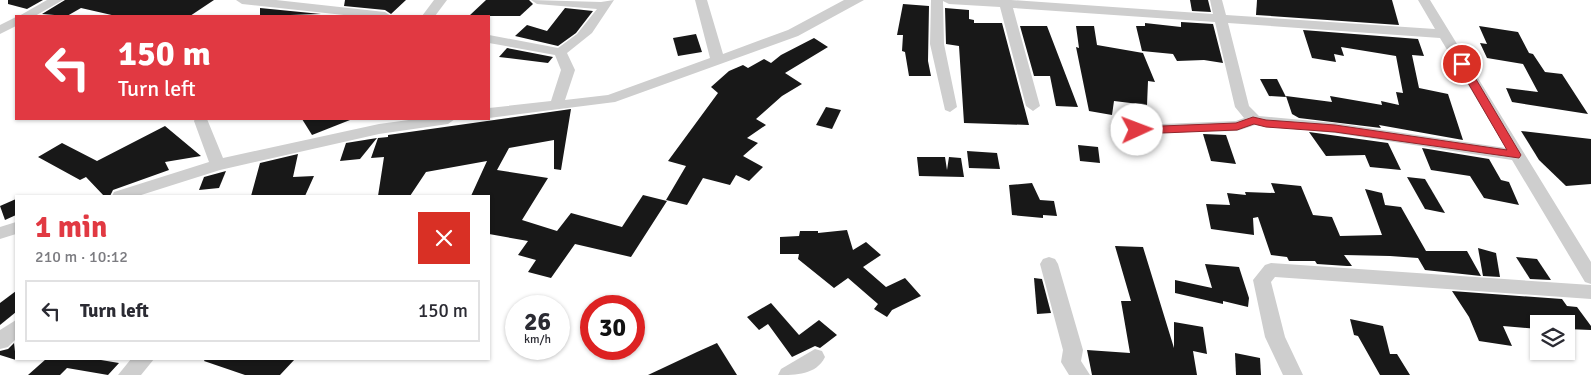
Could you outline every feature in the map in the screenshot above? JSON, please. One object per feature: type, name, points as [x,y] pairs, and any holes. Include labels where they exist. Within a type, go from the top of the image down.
[{"type":"street","points":[[28,15],[57,0]]},
{"type":"street","points":[[242,0],[376,15]]},
{"type":"street","points":[[350,12],[362,0]]},
{"type":"street","points":[[429,15],[441,0]]},
{"type":"street","points":[[490,39],[560,52],[568,48],[598,18],[606,3],[537,0]]},
{"type":"street","points":[[700,0],[718,61]]},
{"type":"street","points":[[490,113],[610,99],[793,33],[814,24],[830,11],[858,0]]},
{"type":"street","points":[[937,0],[937,44],[950,107]]},
{"type":"street","points":[[949,0],[1005,1],[1444,34]]},
{"type":"street","points":[[1216,0],[1242,107],[1254,120],[1266,123],[1335,128],[1515,155]]},
{"type":"street","points":[[1424,0],[1515,155],[1584,255],[1591,278]]},
{"type":"street","points":[[1005,1],[1022,71],[1033,106]]},
{"type":"street","points":[[0,30],[15,22]]},
{"type":"street","points":[[557,106],[560,90],[568,70],[560,52]]},
{"type":"street","points":[[201,120],[218,165]]},
{"type":"street","points":[[127,195],[161,190],[218,165],[379,129],[441,120]]},
{"type":"street","points":[[1137,130],[1237,126],[1254,120]]},
{"type":"street","points":[[0,233],[15,228]]},
{"type":"street","points":[[1049,264],[1073,350],[1071,362],[1080,375]]},
{"type":"street","points":[[1292,375],[1275,337],[1262,280],[1270,270],[1591,292]]},
{"type":"street","points":[[1,341],[15,329]]},
{"type":"street","points":[[788,375],[815,358]]},
{"type":"street","points":[[128,375],[143,360]]},
{"type":"building","points":[[8,0],[43,0],[27,9],[8,4]]},
{"type":"building","points":[[65,0],[214,0],[192,15],[112,15],[81,8],[69,15],[42,14]]},
{"type":"building","points":[[345,0],[406,0],[391,14],[385,10],[344,6]]},
{"type":"building","points":[[486,0],[529,0],[533,4],[520,16],[470,15]]},
{"type":"building","points":[[1190,0],[1208,0],[1211,12],[1192,11]]},
{"type":"building","points":[[1257,0],[1392,0],[1399,25],[1256,15]]},
{"type":"building","points":[[903,4],[929,6],[928,61],[931,76],[909,76],[905,52],[902,51],[903,35],[897,35]]},
{"type":"building","points":[[260,8],[321,14],[290,15],[260,15]]},
{"type":"building","points":[[565,8],[593,11],[576,33],[558,46],[515,36],[527,25],[547,31]]},
{"type":"building","points":[[945,8],[969,10],[969,19],[974,20],[974,23],[1002,23],[1029,125],[964,123],[959,46],[946,44]]},
{"type":"building","points":[[1181,22],[1213,24],[1223,63],[1204,60],[1177,61],[1173,54],[1142,51],[1136,26],[1145,26],[1145,23],[1181,27]]},
{"type":"building","points":[[1020,26],[1047,26],[1078,107],[1056,106],[1050,76],[1034,76]]},
{"type":"building","points":[[1076,26],[1094,26],[1097,45],[1143,53],[1155,82],[1148,81],[1147,105],[1114,101],[1112,115],[1089,111],[1076,47],[1079,48]]},
{"type":"building","points":[[1479,26],[1518,32],[1529,53],[1533,54],[1545,72],[1562,74],[1588,114],[1512,102],[1506,88],[1538,92],[1523,64],[1487,58],[1480,43],[1487,44]]},
{"type":"building","points":[[1303,30],[1418,39],[1424,56],[1412,55],[1419,88],[1448,94],[1463,140],[1379,125],[1381,128],[1299,118],[1292,114],[1286,96],[1332,102],[1330,96],[1382,105],[1381,101],[1399,105],[1396,92],[1403,93],[1396,56],[1341,47],[1344,56],[1334,54],[1336,62],[1312,58]]},
{"type":"building","points":[[696,34],[702,52],[678,56],[673,38]]},
{"type":"building","points":[[814,38],[828,47],[785,73],[802,84],[782,96],[756,119],[766,125],[747,138],[758,143],[743,156],[763,167],[749,181],[736,175],[730,185],[703,178],[687,205],[666,200],[686,166],[668,161],[718,93],[711,87],[729,71],[743,65],[748,68],[764,59],[771,63],[781,55]]},
{"type":"building","points":[[507,48],[553,57],[548,63],[499,57]]},
{"type":"building","points":[[1260,79],[1277,79],[1286,97],[1269,96]]},
{"type":"building","points":[[826,107],[841,110],[832,129],[816,125]]},
{"type":"building","points":[[571,109],[561,170],[554,169],[554,140],[509,148],[497,170],[548,178],[522,220],[557,231],[571,213],[622,227],[643,195],[667,201],[631,257],[575,244],[551,278],[528,272],[536,260],[518,255],[528,241],[490,234],[490,195],[471,195],[487,161],[426,172],[411,195],[378,195],[384,157],[371,158],[378,138],[388,137],[388,135]]},
{"type":"building","points":[[303,120],[350,120],[312,135]]},
{"type":"building","points":[[165,126],[201,156],[165,162],[169,170],[113,190],[110,195],[103,195],[86,177],[80,180],[38,157],[62,143],[97,161]]},
{"type":"building","points":[[1521,131],[1591,139],[1591,184],[1566,186],[1539,160]]},
{"type":"building","points":[[1309,132],[1388,143],[1401,170],[1370,167],[1365,155],[1326,156]]},
{"type":"building","points":[[1203,134],[1226,135],[1236,164],[1211,161]]},
{"type":"building","points":[[377,138],[360,159],[340,161],[346,143]]},
{"type":"building","points":[[1078,145],[1098,147],[1100,163],[1080,161]]},
{"type":"building","points":[[1422,148],[1489,159],[1501,180],[1509,182],[1519,205],[1484,198],[1470,176],[1431,170]]},
{"type":"building","points":[[967,151],[997,153],[1000,169],[969,168]]},
{"type":"building","points":[[298,154],[293,177],[314,176],[305,195],[251,195],[260,163]]},
{"type":"building","points":[[917,157],[945,157],[947,170],[949,157],[961,158],[964,177],[919,176]]},
{"type":"building","points":[[226,171],[219,188],[199,190],[204,177]]},
{"type":"building","points":[[1407,177],[1425,179],[1445,213],[1425,209]]},
{"type":"building","points":[[1032,183],[1040,200],[1054,201],[1057,216],[1043,215],[1043,218],[1012,215],[1009,185]]},
{"type":"building","points":[[1271,183],[1301,186],[1313,215],[1332,217],[1340,236],[1382,235],[1365,189],[1382,193],[1385,205],[1401,207],[1426,251],[1467,251],[1481,276],[1425,270],[1418,258],[1344,255],[1352,266],[1317,264],[1315,261],[1289,261],[1287,257],[1271,255],[1258,217],[1253,218],[1254,235],[1211,229],[1206,204],[1230,205],[1227,193],[1246,195],[1245,192],[1275,193]]},
{"type":"building","points":[[15,199],[15,215],[5,220],[0,206]]},
{"type":"building","points":[[847,230],[853,250],[866,242],[881,255],[863,267],[886,287],[905,278],[921,296],[892,310],[887,317],[874,309],[878,304],[848,278],[834,288],[798,259],[799,254],[780,254],[780,237],[799,236],[800,231],[818,231],[818,233]]},
{"type":"building","points":[[1115,246],[1143,247],[1174,348],[1174,322],[1203,327],[1207,354],[1193,351],[1197,375],[1092,375],[1087,350],[1130,353],[1121,301],[1131,301]]},
{"type":"building","points":[[1478,248],[1496,253],[1500,277],[1483,276]]},
{"type":"building","points":[[1516,257],[1537,259],[1551,280],[1530,279]]},
{"type":"building","points":[[1205,264],[1239,267],[1249,298],[1248,307],[1223,301],[1223,304],[1175,293],[1175,280],[1212,288]]},
{"type":"building","points":[[1034,278],[1042,279],[1051,313],[1037,314]]},
{"type":"building","points":[[1452,291],[1562,299],[1567,306],[1577,307],[1591,326],[1591,330],[1575,329],[1575,315],[1530,315],[1530,328],[1503,326],[1512,346],[1479,341],[1469,317]]},
{"type":"building","points":[[15,292],[15,313],[0,325],[0,303]]},
{"type":"building","points":[[771,303],[799,335],[819,320],[837,335],[820,348],[815,346],[792,357],[768,324],[759,330],[747,317]]},
{"type":"building","points":[[1350,319],[1383,326],[1390,354],[1397,354],[1410,375],[1380,375],[1358,336],[1354,335]]},
{"type":"building","points":[[14,343],[15,360],[0,355],[0,351],[8,349]]},
{"type":"building","points":[[717,343],[737,375],[648,375],[697,352]]},
{"type":"building","points":[[1235,353],[1260,358],[1261,375],[1236,375]]},
{"type":"building","points":[[45,360],[101,360],[119,363],[108,375],[67,368],[60,375],[28,375]]},
{"type":"building","points":[[294,360],[280,375],[245,375],[204,361]]},
{"type":"route","points":[[1137,130],[1237,126],[1253,120],[1266,123],[1335,128],[1515,155],[1462,64]]}]
